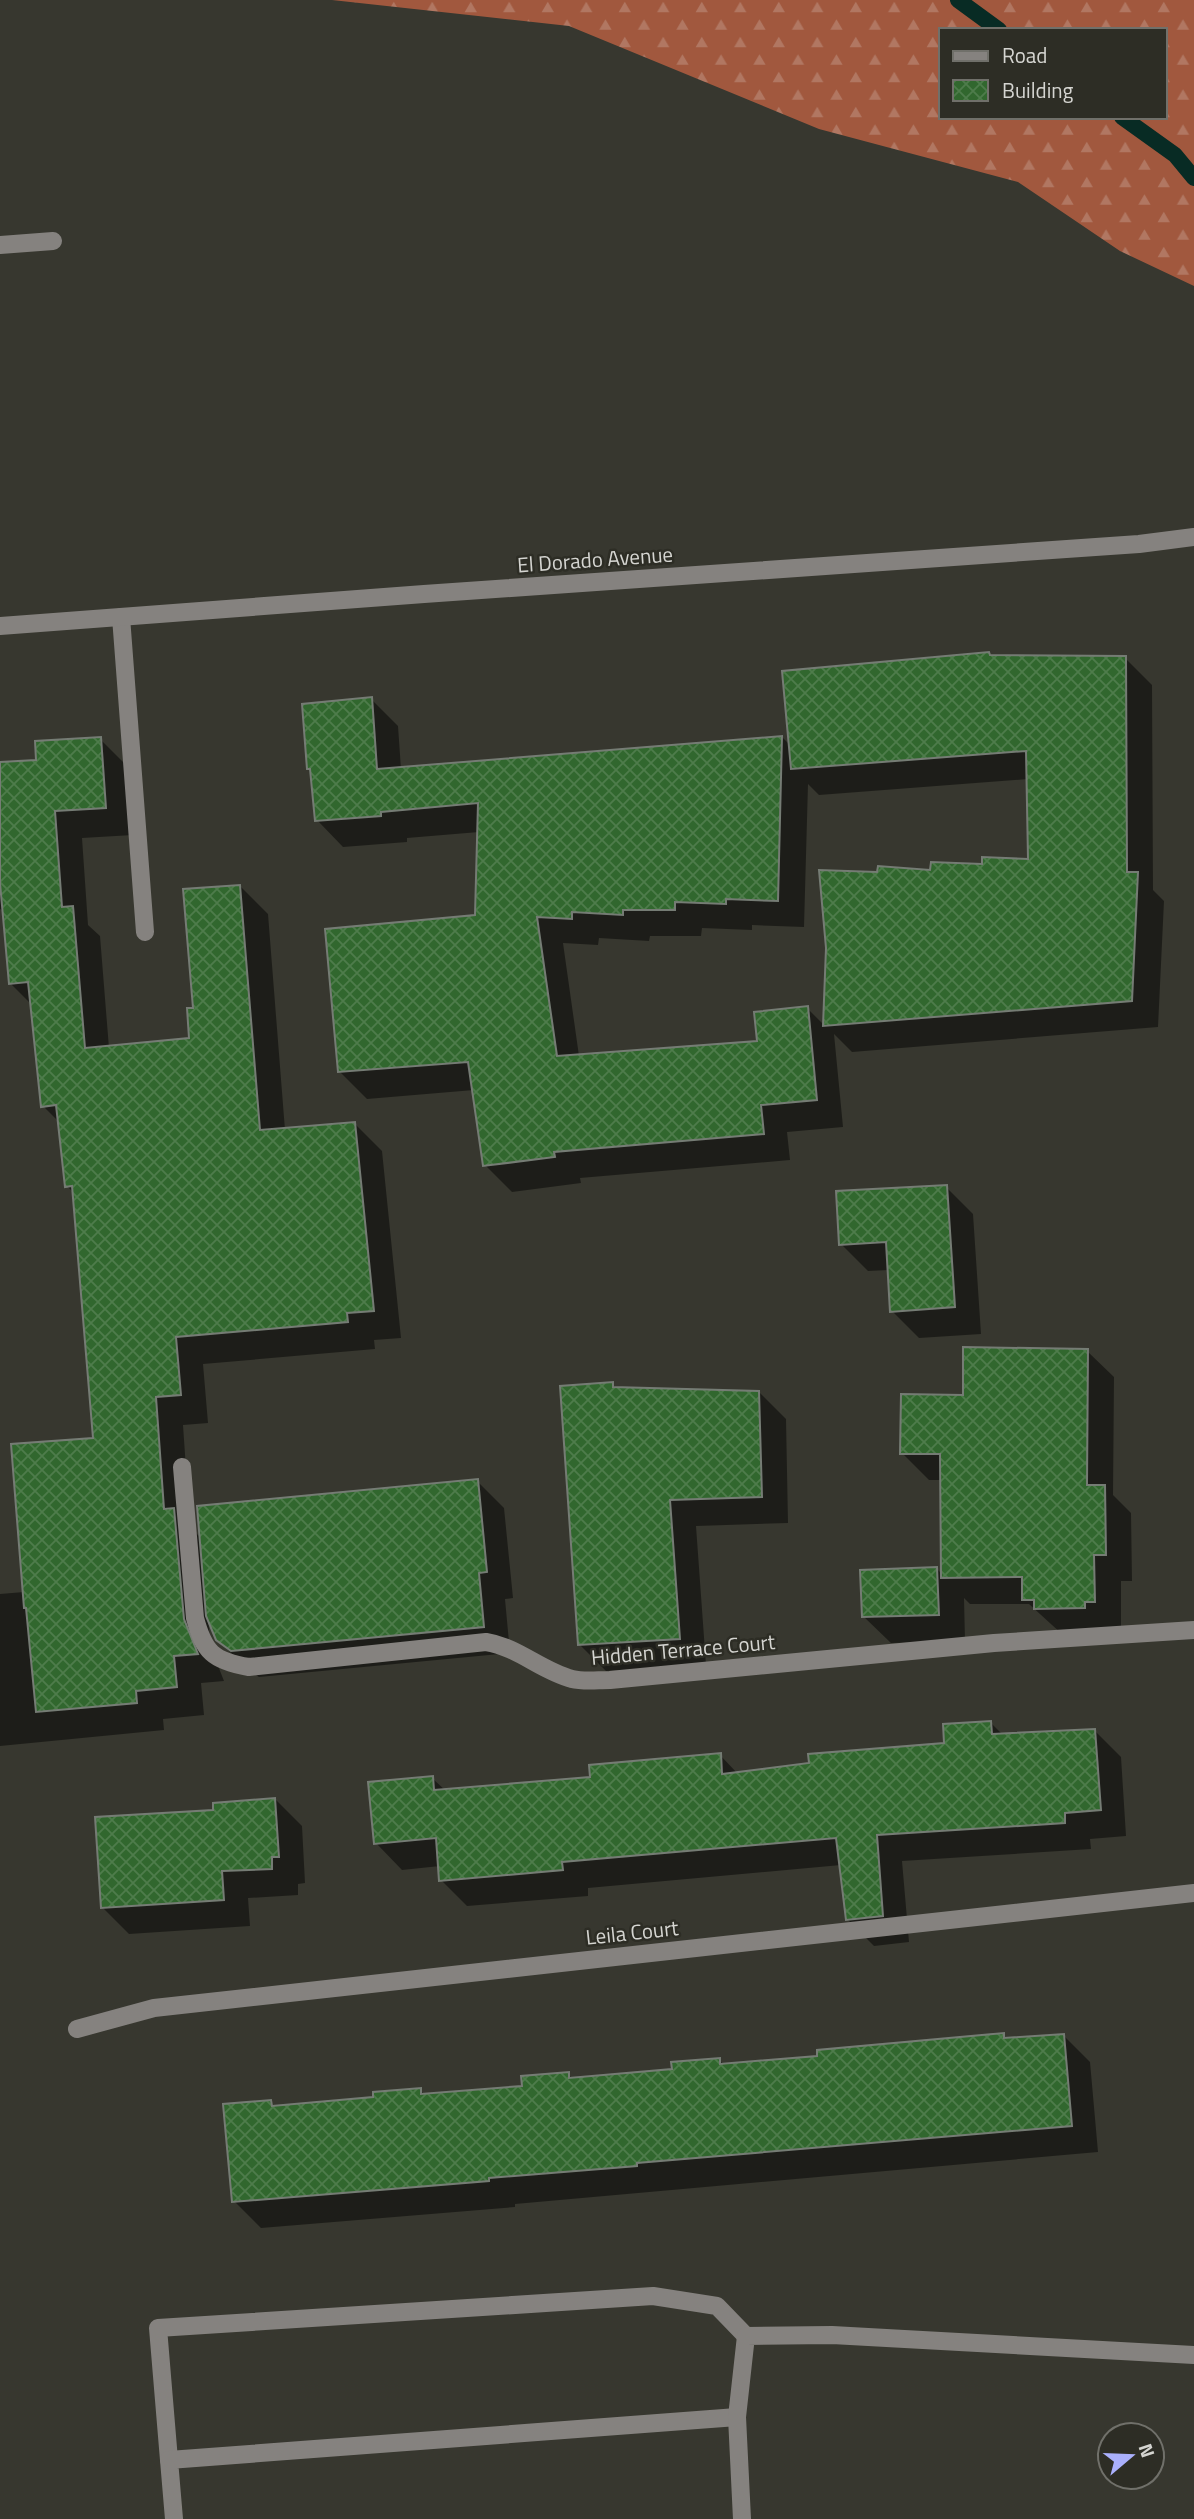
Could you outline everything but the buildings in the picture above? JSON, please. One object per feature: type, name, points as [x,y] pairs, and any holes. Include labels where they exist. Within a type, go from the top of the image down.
[{"type":"street","points":[[0,245],[53,240]]},
{"type":"street","name":"El Dorado Avenue","points":[[0,626],[1139,544],[1194,537]]},
{"type":"street","points":[[121,617],[145,932]]},
{"type":"street","name":"Hidden Terrace Court","points":[[182,1467],[195,1618],[201,1640],[214,1655],[228,1663],[249,1667],[486,1642],[522,1653],[572,1679],[610,1680],[994,1643],[1194,1630]]},
{"type":"street","name":"Leila Court","points":[[77,2029],[154,2008],[1194,1893]]},
{"type":"street","points":[[174,2519],[158,2328],[653,2296],[717,2306],[746,2336],[832,2335],[1194,2355]]},
{"type":"street","points":[[741,2519],[737,2417],[746,2336]]},
{"type":"street","points":[[169,2460],[737,2417]]},
{"type":"green space","points":[[332,0],[1194,0],[1194,286],[1120,251],[1018,182],[819,129],[569,26]]},
{"type":"waterway","points":[[958,0],[996,28]]},
{"type":"waterway","points":[[1125,119],[1175,155],[1194,178]]}]
